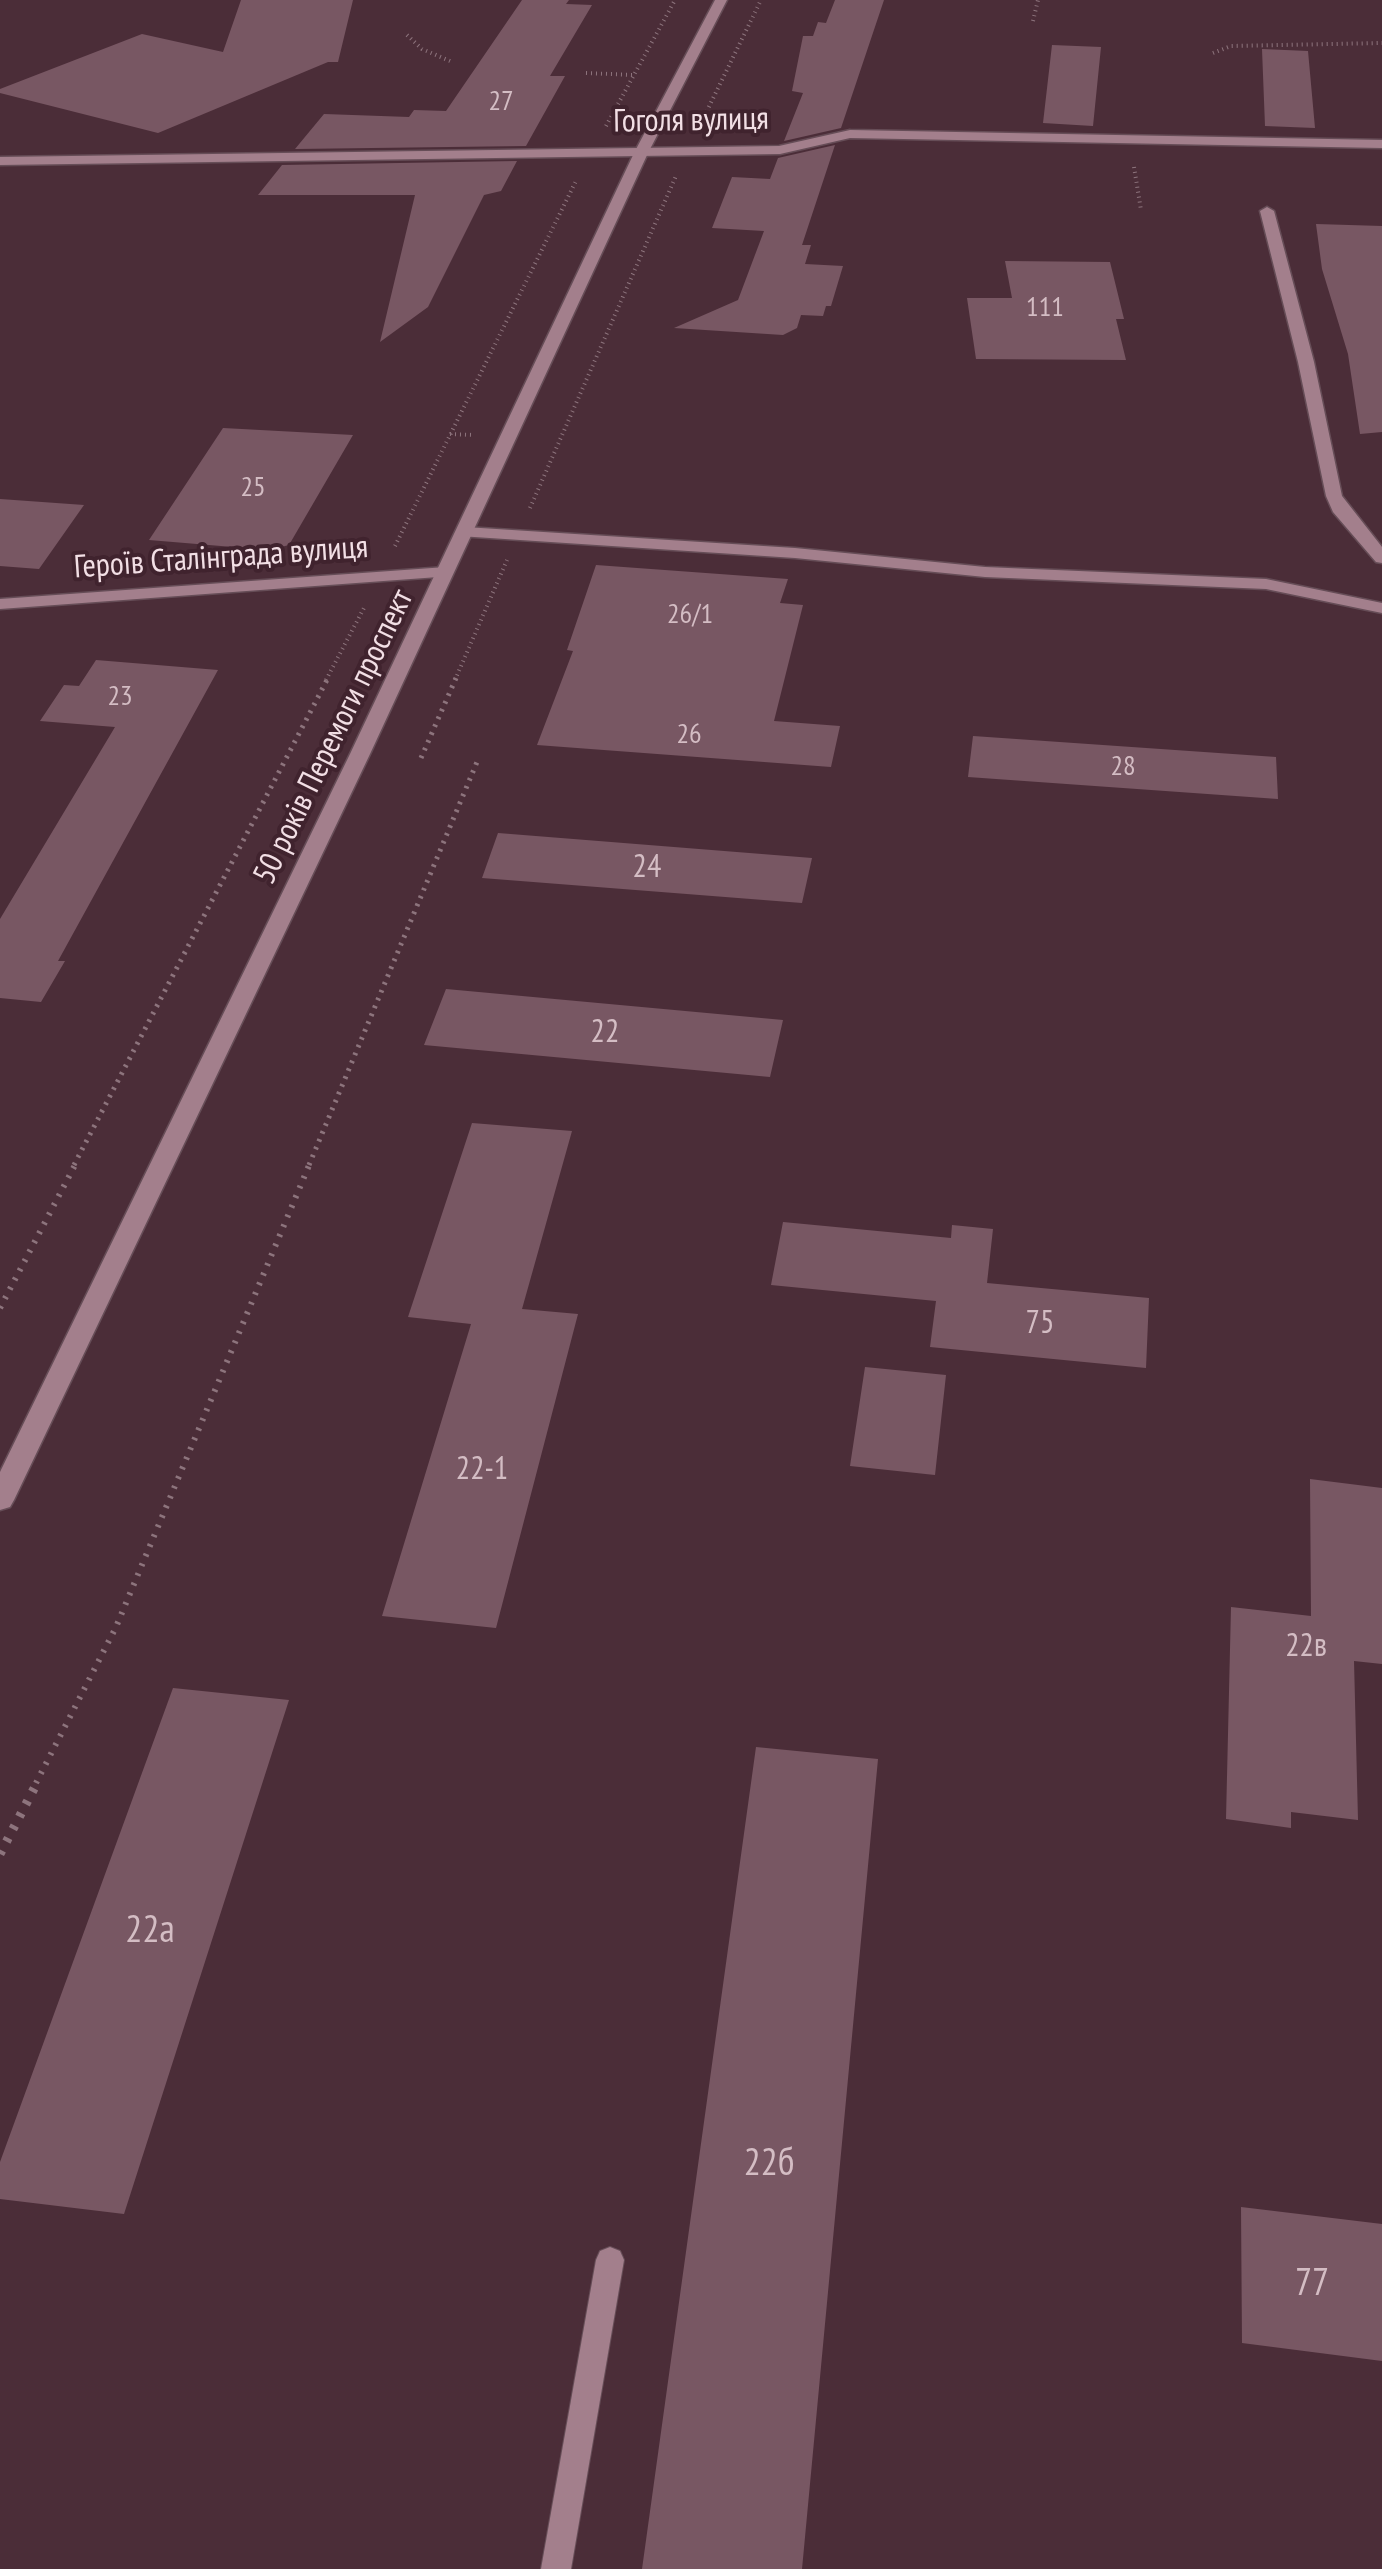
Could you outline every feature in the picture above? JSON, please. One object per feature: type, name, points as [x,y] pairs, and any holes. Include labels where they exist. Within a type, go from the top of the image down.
[{"type":"street","name":"50 років Перемоги проспект","points":[[0,1500],[446,572],[641,153],[721,0]]},
{"type":"street","name":"Гоголя вулиця","points":[[0,161],[780,150],[819,138],[850,134],[1382,144]]},
{"type":"street","points":[[1267,211],[1334,496],[1339,508],[1382,558]]},
{"type":"street","points":[[465,532],[794,552],[985,572],[1266,584],[1382,608]]},
{"type":"street","name":"Героїв Сталінграда вулиця","points":[[0,604],[446,572]]},
{"type":"lane","points":[[556,2569],[610,2260]]},
{"type":"path","points":[[598,138],[675,0]]},
{"type":"path","points":[[698,130],[761,0]]},
{"type":"path","points":[[1033,20],[1038,0]]},
{"type":"path","points":[[407,35],[422,49],[450,60]]},
{"type":"path","points":[[1213,52],[1232,46],[1382,43]]},
{"type":"path","points":[[586,73],[634,75]]},
{"type":"path","points":[[0,1308],[380,577],[582,171]]},
{"type":"path","points":[[420,758],[676,174]]},
{"type":"path","points":[[1136,177],[1141,210]]},
{"type":"path","points":[[0,1854],[116,1627],[477,762]]},
{"type":"building","points":[[241,0],[353,0],[338,62],[328,62],[158,133],[0,93],[0,89],[142,34],[223,52]]},
{"type":"building","points":[[522,0],[569,0],[566,4],[592,5],[550,76],[565,76],[526,146],[295,149],[324,114],[409,117],[414,110],[446,111]]},
{"type":"building","points":[[835,0],[884,0],[841,128],[784,141],[803,93],[792,91],[803,36],[813,36],[818,22],[826,23]]},
{"type":"building","points":[[1052,45],[1101,47],[1093,126],[1043,123]]},
{"type":"building","points":[[1262,49],[1308,51],[1315,128],[1265,126]]},
{"type":"building","points":[[835,145],[802,245],[811,245],[805,264],[843,266],[831,306],[826,306],[823,316],[801,315],[797,328],[783,335],[674,328],[738,300],[764,231],[712,228],[732,177],[770,179],[778,158]]},
{"type":"building","points":[[517,161],[501,191],[484,195],[428,307],[380,342],[415,195],[258,195],[282,165]]},
{"type":"building","points":[[1316,224],[1382,226],[1382,432],[1360,434],[1348,354],[1322,269]]},
{"type":"building","points":[[1005,261],[1110,262],[1124,319],[1116,319],[1126,360],[976,359],[967,298],[1012,298]]},
{"type":"building","points":[[223,428],[353,435],[289,545],[269,550],[149,540]]},
{"type":"building","points":[[0,499],[84,505],[39,569],[0,566]]},
{"type":"building","points":[[596,565],[788,579],[780,603],[803,605],[774,721],[840,726],[831,767],[537,745],[573,651],[567,650]]},
{"type":"building","points":[[96,660],[218,670],[58,961],[65,961],[41,1002],[0,998],[0,919],[115,727],[40,721],[64,685],[79,686]]},
{"type":"building","points":[[973,736],[1276,757],[1278,799],[968,777]]},
{"type":"building","points":[[498,833],[812,858],[802,903],[482,878]]},
{"type":"building","points":[[446,989],[783,1020],[770,1077],[424,1045]]},
{"type":"building","points":[[472,1123],[572,1131],[522,1309],[578,1314],[496,1628],[382,1616],[471,1324],[408,1317]]},
{"type":"building","points":[[783,1222],[951,1238],[952,1225],[993,1229],[987,1283],[1149,1298],[1146,1368],[930,1347],[936,1301],[771,1285]]},
{"type":"building","points":[[865,1367],[946,1375],[935,1475],[850,1466]]},
{"type":"building","points":[[1310,1479],[1382,1488],[1382,1664],[1354,1661],[1358,1820],[1291,1812],[1291,1828],[1226,1819],[1231,1607],[1311,1616]]},
{"type":"building","points":[[173,1688],[289,1700],[124,2214],[0,2199],[0,2162]]},
{"type":"building","points":[[756,1747],[878,1759],[802,2569],[642,2569]]},
{"type":"building","points":[[1241,2207],[1382,2224],[1382,2361],[1242,2343]]}]
